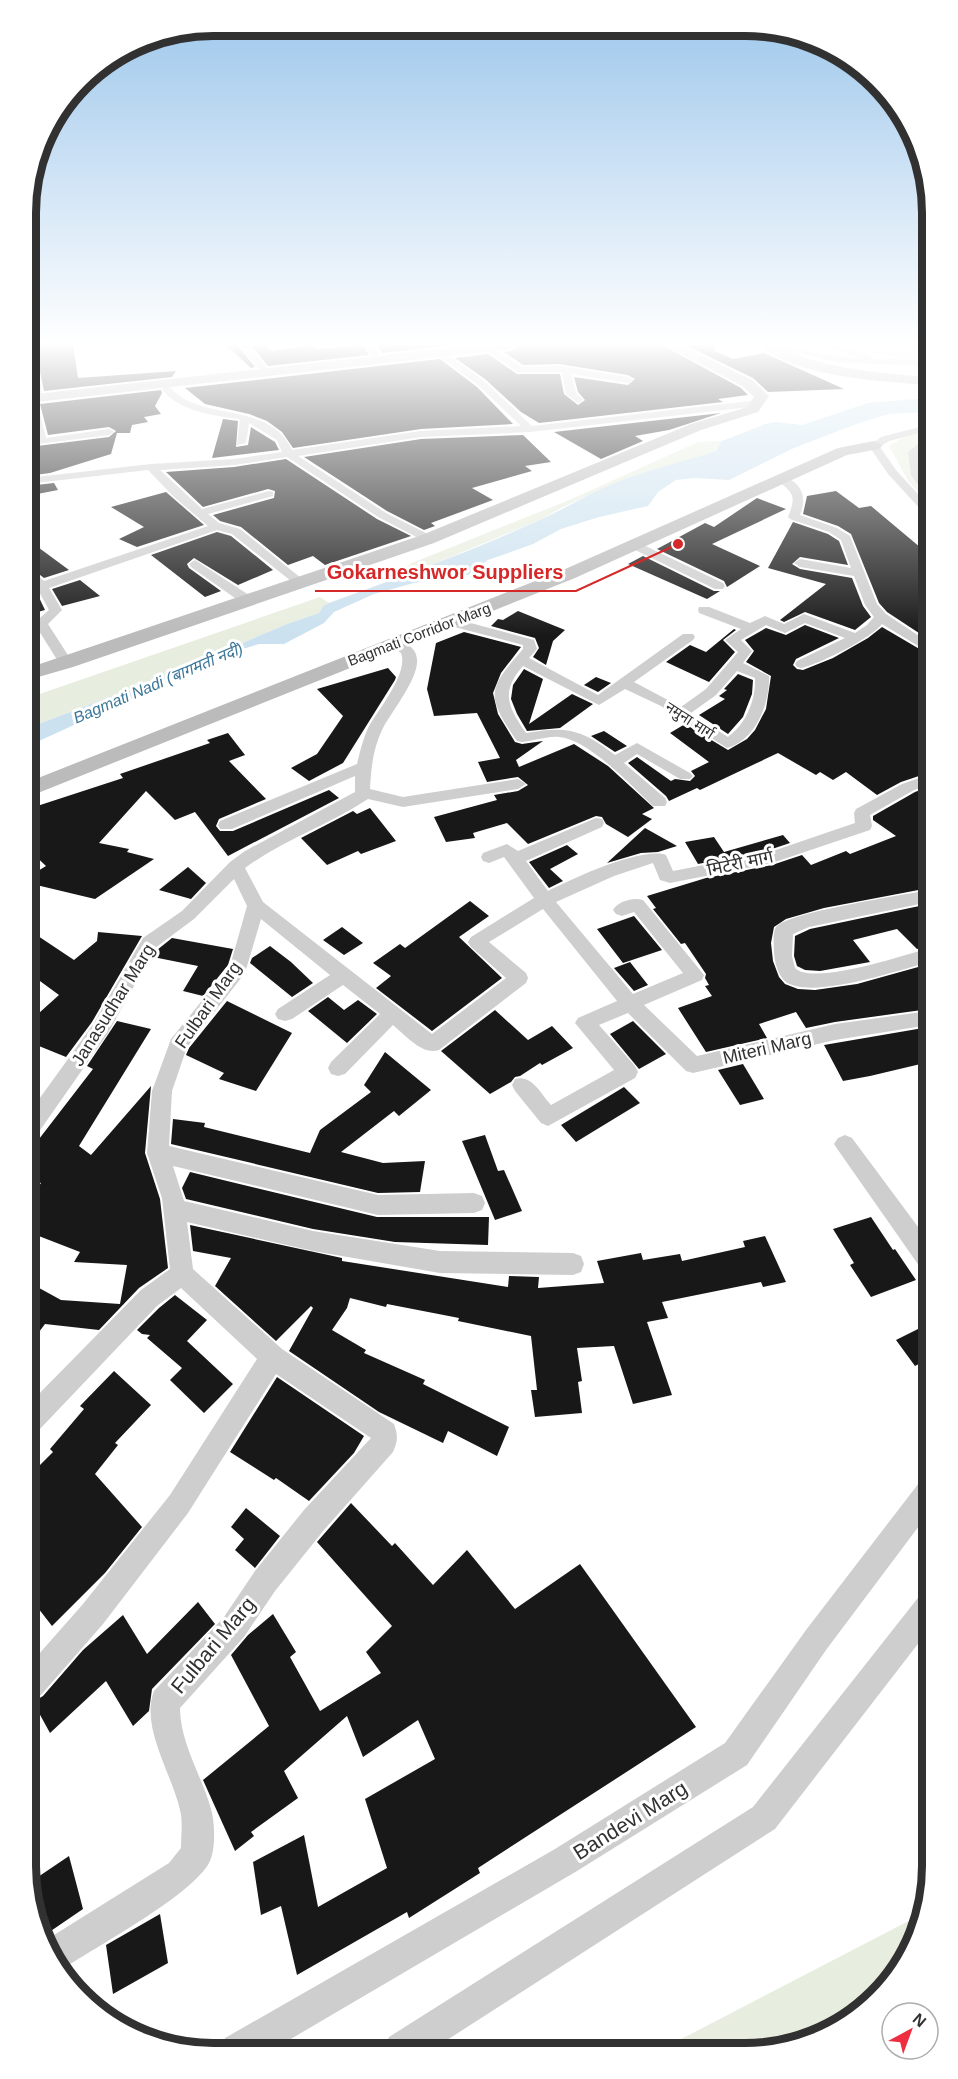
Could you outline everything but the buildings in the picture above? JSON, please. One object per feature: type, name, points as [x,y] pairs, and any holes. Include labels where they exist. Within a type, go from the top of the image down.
[{"type":"street","points":[[283,442],[288,453],[341,489],[428,539]]},
{"type":"street","points":[[36,480],[151,467],[203,465],[365,442]]},
{"type":"street","points":[[36,672],[428,539],[660,442]]},
{"type":"street","points":[[880,442],[874,446],[892,472],[922,505]]},
{"type":"street","points":[[922,444],[913,452],[916,475],[922,483]]},
{"type":"street","name":"Bagmati Corridor Marg","points":[[36,787],[569,574],[843,451],[874,446]]},
{"type":"street","points":[[151,467],[178,495],[215,526],[236,531],[300,582]]},
{"type":"street","points":[[781,478],[798,491],[801,501],[794,517],[833,530],[846,538],[866,596],[881,617],[922,644]]},
{"type":"street","points":[[200,513],[269,494]]},
{"type":"street","points":[[42,586],[129,555],[207,532],[215,526]]},
{"type":"street","points":[[635,545],[719,586]]},
{"type":"street","points":[[800,563],[858,573]]},
{"type":"street","points":[[195,564],[247,600]]},
{"type":"street","points":[[36,580],[56,610],[41,623]]},
{"type":"street","points":[[704,610],[750,628]]},
{"type":"street","points":[[802,664],[856,638],[872,628],[881,617]]},
{"type":"street","points":[[682,713],[711,692],[745,651],[732,640],[765,620],[785,629],[804,618],[856,638]]},
{"type":"street","points":[[36,620],[41,623],[66,663]]},
{"type":"street","points":[[452,622],[529,643],[530,649],[504,681],[501,693],[509,719],[522,738],[564,733],[601,750],[659,802]]},
{"type":"street","points":[[522,660],[598,701],[688,637]]},
{"type":"street","points":[[364,794],[362,791],[365,766],[378,724],[390,706],[410,664],[410,655],[403,646],[394,644]]},
{"type":"street","name":"नमुना मार्ग","points":[[624,683],[682,713],[723,742],[732,741],[748,726],[763,687],[762,676],[735,665]]},
{"type":"street","points":[[613,763],[637,748],[685,776]]},
{"type":"street","points":[[226,825],[365,766]]},
{"type":"street","name":"मिटेरी मार्ग","points":[[544,900],[614,868],[655,857],[660,859],[666,876],[670,877],[791,852],[864,826],[862,813],[908,787],[922,782]]},
{"type":"street","points":[[518,784],[403,802],[364,794],[352,803],[271,842],[236,866],[256,906],[432,1045],[519,978],[477,942],[513,917],[544,900]]},
{"type":"street","points":[[489,857],[507,850],[516,859],[596,823]]},
{"type":"street","name":"Miteri Marg","points":[[516,859],[544,900],[629,1003],[651,1027],[693,1065],[835,1032],[922,1019]]},
{"type":"street","name":"Janasudhar Marg","points":[[36,1120],[101,1028],[149,943],[188,915],[236,866]]},
{"type":"street","points":[[922,897],[805,921],[784,930],[783,951],[788,972],[794,978],[817,982],[922,957]]},
{"type":"street","points":[[522,1085],[548,1117],[628,1072],[585,1023],[695,975],[638,904],[622,910]]},
{"type":"street","name":"Fulbari Marg","points":[[59,1951],[180,1874],[197,1853],[196,1811],[173,1748],[165,1713],[165,1702],[234,1627],[266,1581],[314,1520],[384,1443],[385,1433],[273,1357],[182,1274],[173,1198],[158,1153],[162,1091],[178,1044],[238,968],[256,906]]},
{"type":"street","points":[[285,1014],[344,975]]},
{"type":"street","points":[[338,1068],[393,1013]]},
{"type":"street","points":[[845,1144],[922,1251]]},
{"type":"street","points":[[158,1153],[378,1205],[474,1203]]},
{"type":"street","points":[[174,1209],[313,1241],[440,1262],[573,1264]]},
{"type":"street","points":[[36,1415],[149,1298],[182,1274]]},
{"type":"street","points":[[36,1679],[99,1606],[179,1504],[273,1357]]},
{"type":"street","name":"Bandevi Marg","points":[[249,2043],[566,1860],[736,1754],[816,1640],[922,1500]]},
{"type":"street","points":[[410,2043],[764,1818],[922,1616]]},
{"type":"green space","points":[[698,442],[721,442],[716,451],[618,482],[542,519],[410,574],[402,570],[412,563],[567,501]]},
{"type":"green space","points":[[896,442],[922,442],[922,496],[909,482],[889,446]]},
{"type":"green space","points":[[320,597],[329,603],[323,606],[319,613],[287,624],[165,676],[36,725],[36,695]]},
{"type":"green space","points":[[914,1918],[909,1934],[885,1974],[862,1999],[823,2025],[791,2037],[768,2041],[674,2043]]},
{"type":"water","name":"Bagmati Nadi (बागमती नदी)","points":[[721,442],[810,442],[729,480],[695,478],[676,480],[658,492],[648,506],[599,517],[561,529],[533,544],[488,560],[468,575],[414,583],[374,594],[334,612],[324,623],[284,644],[259,644],[236,651],[36,742],[36,725],[165,676],[287,624],[319,613],[323,606],[329,603],[489,542],[615,483],[716,451]]},
{"type":"place","name":"Gokarneshwor Suppliers","points":[[678,544]]}]
